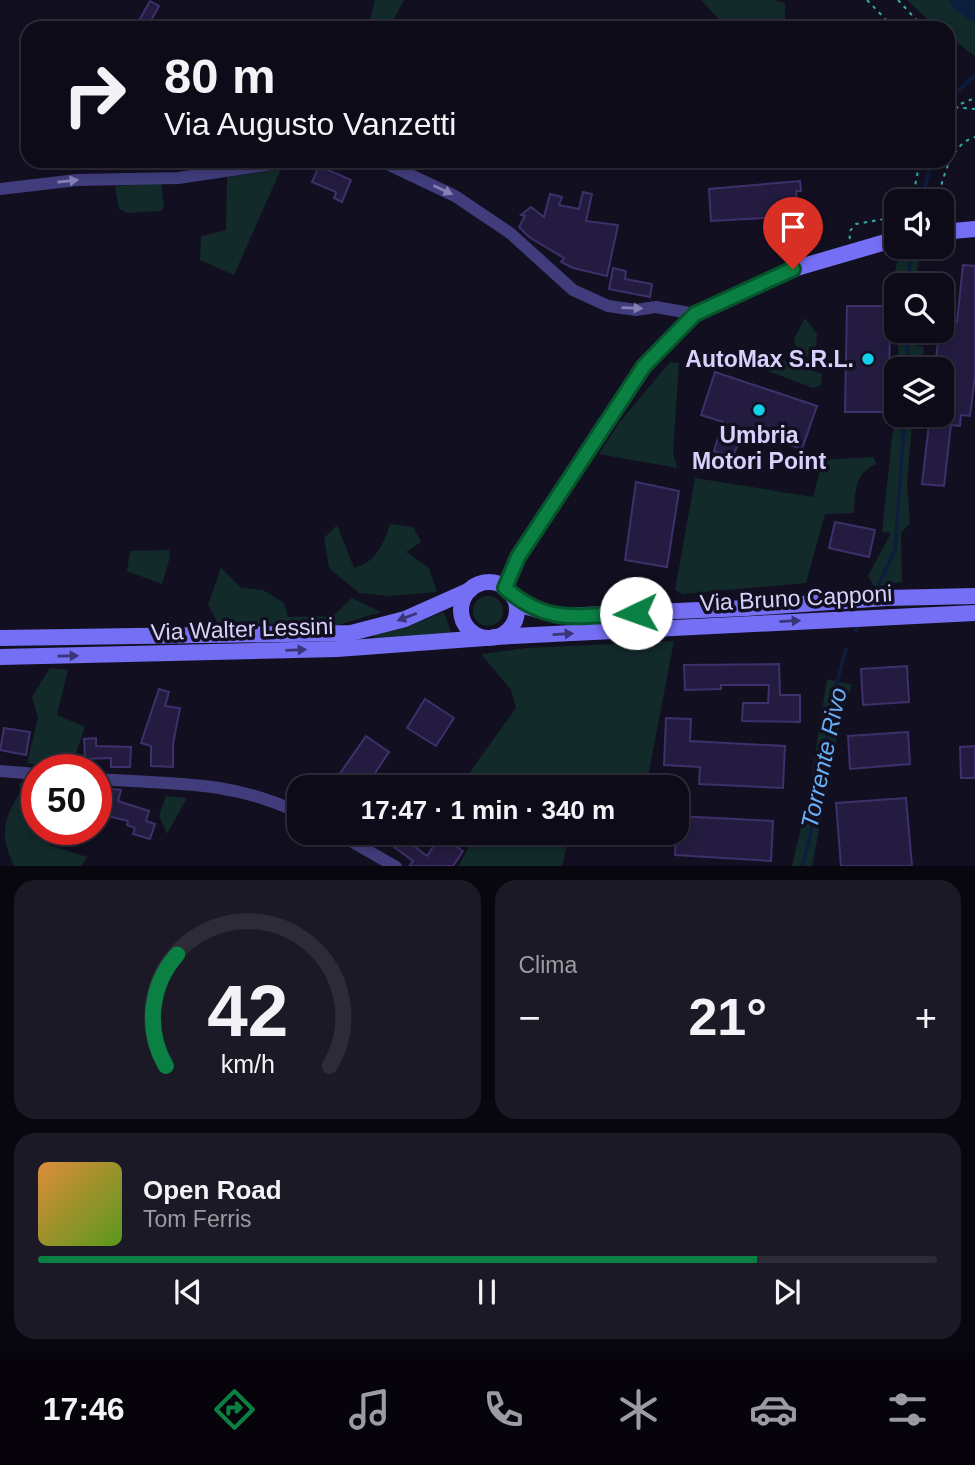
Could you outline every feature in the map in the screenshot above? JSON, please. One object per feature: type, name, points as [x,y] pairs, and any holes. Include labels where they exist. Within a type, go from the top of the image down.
[{"type":"main road","points":[[954,231],[975,229]]},
{"type":"main road","points":[[509,592],[518,557],[644,366],[695,314],[793,269],[884,242]]},
{"type":"main road","points":[[487,583],[509,592],[516,605],[514,622],[509,629],[490,638],[469,631],[461,615],[461,606],[470,590],[487,583]]},
{"type":"main road","name":"Via Walter Lessini","points":[[0,638],[351,634],[405,620],[470,590]]},
{"type":"main road","name":"Via Bruno Capponi","points":[[509,592],[527,607],[562,616],[746,608],[886,598],[975,596]]},
{"type":"main road","name":"Via Bruno Capponi","points":[[490,638],[975,613]]},
{"type":"main road","name":"Via Walter Lessini","points":[[0,657],[324,650],[490,638]]},
{"type":"street","points":[[0,189],[77,180],[178,178],[246,168]]},
{"type":"street","points":[[395,168],[466,203],[510,233],[573,290],[608,306],[636,310],[656,307],[695,314]]},
{"type":"street","points":[[0,771],[21,773]]},
{"type":"street","points":[[112,780],[232,788],[287,807]]},
{"type":"street","points":[[358,845],[396,866]]},
{"type":"path","points":[[867,0],[887,21]]},
{"type":"path","points":[[898,0],[918,21]]},
{"type":"path","points":[[955,106],[975,99]]},
{"type":"path","points":[[955,107],[975,109]]},
{"type":"path","points":[[955,152],[961,145],[975,137]]},
{"type":"path","points":[[914,189],[919,168]]},
{"type":"path","points":[[941,189],[948,168]]},
{"type":"path","points":[[850,240],[849,232],[856,224],[884,219]]},
{"type":"green space","points":[[375,0],[404,0],[393,21],[370,21]]},
{"type":"green space","points":[[701,0],[774,0],[785,3],[785,21],[720,21]]},
{"type":"green space","points":[[907,0],[975,0],[975,56],[955,41],[955,21],[930,21]]},
{"type":"green space","points":[[281,169],[234,275],[200,260],[201,236],[226,230],[227,177]]},
{"type":"green space","points":[[161,183],[164,207],[161,211],[127,213],[119,209],[115,186]]},
{"type":"green space","points":[[897,259],[920,259],[916,273],[895,273]]},
{"type":"green space","points":[[805,318],[817,334],[815,358],[798,356],[794,339]]},
{"type":"green space","points":[[898,343],[924,347],[923,357],[898,357]]},
{"type":"green space","points":[[768,355],[822,374],[821,385],[813,388],[763,369]]},
{"type":"green space","points":[[670,362],[679,363],[673,452],[677,468],[599,454],[619,423]]},
{"type":"green space","points":[[893,427],[912,427],[907,483],[910,523],[901,533],[902,582],[874,587],[868,576],[891,533],[882,532]]},
{"type":"green space","points":[[874,457],[876,464],[860,478],[854,513],[825,514],[806,583],[683,594],[675,590],[695,478],[813,497],[823,460]]},
{"type":"green space","points":[[390,524],[413,527],[421,542],[406,552],[429,568],[437,592],[389,596],[359,593],[329,568],[324,538],[337,525],[354,568],[374,557]]},
{"type":"green space","points":[[169,550],[170,557],[162,584],[127,571],[130,551]]},
{"type":"green space","points":[[221,568],[241,588],[263,590],[284,603],[288,617],[333,616],[352,598],[381,612],[338,625],[218,624],[208,605]]},
{"type":"green space","points":[[488,596],[499,600],[503,611],[499,622],[488,626],[477,622],[473,611],[477,600]]},
{"type":"green space","points":[[444,612],[451,633],[374,639],[373,634],[409,626]]},
{"type":"green space","points":[[674,641],[648,775],[468,775],[516,708],[511,690],[481,654],[526,648]]},
{"type":"green space","points":[[50,668],[68,670],[57,715],[85,727],[76,754],[29,754],[38,718],[32,697]]},
{"type":"green space","points":[[827,679],[852,685],[841,717],[812,866],[792,866],[809,793]]},
{"type":"green space","points":[[21,791],[21,845],[50,845],[87,857],[81,866],[14,866],[5,836],[10,811]]},
{"type":"green space","points":[[166,796],[187,798],[167,834],[159,816]]},
{"type":"green space","points":[[470,845],[567,845],[562,866],[459,866]]},
{"type":"building","points":[[150,1],[159,6],[151,21],[139,21]]},
{"type":"building","points":[[318,168],[351,180],[342,202],[334,198],[336,192],[312,182]]},
{"type":"building","points":[[800,181],[801,191],[796,191],[798,216],[711,221],[709,189]]},
{"type":"building","points":[[583,192],[592,194],[586,221],[618,225],[607,276],[573,268],[561,262],[564,258],[529,237],[519,227],[525,216],[521,215],[531,207],[544,217],[550,194],[562,197],[559,205],[579,209]]},
{"type":"building","points":[[963,265],[975,266],[975,376],[970,416],[961,415],[960,426],[954,425],[954,357],[936,357],[938,343],[954,343],[954,322],[957,322]]},
{"type":"building","points":[[613,268],[626,271],[625,279],[652,284],[650,297],[609,289]]},
{"type":"building","name":"AutoMax S.R.L.","points":[[847,306],[884,306],[884,343],[890,343],[890,357],[884,357],[884,412],[845,412]]},
{"type":"building","name":"Umbria Motori Point","points":[[715,372],[817,406],[802,449],[743,429],[733,457],[714,451],[723,422],[701,415]]},
{"type":"building","points":[[929,427],[951,427],[944,486],[922,484]]},
{"type":"building","points":[[636,482],[679,491],[667,567],[625,560]]},
{"type":"building","points":[[835,522],[875,530],[869,557],[829,548]]},
{"type":"building","points":[[779,664],[780,695],[800,695],[800,722],[742,721],[743,703],[768,703],[769,685],[721,685],[721,689],[685,690],[684,665]]},
{"type":"building","points":[[907,666],[909,702],[863,705],[861,669]]},
{"type":"building","points":[[159,689],[169,692],[165,706],[180,708],[173,744],[173,767],[151,766],[151,746],[141,743]]},
{"type":"building","points":[[425,699],[454,718],[436,746],[407,728]]},
{"type":"building","points":[[666,718],[691,719],[690,741],[785,746],[783,788],[699,784],[700,767],[664,765]]},
{"type":"building","points":[[4,728],[30,732],[26,754],[0,750]]},
{"type":"building","points":[[908,732],[910,764],[850,769],[848,736]]},
{"type":"building","points":[[366,736],[389,752],[374,775],[339,775]]},
{"type":"building","points":[[96,738],[96,746],[131,747],[130,767],[112,767],[112,754],[85,754],[84,739]]},
{"type":"building","points":[[975,746],[975,778],[961,778],[960,747]]},
{"type":"building","points":[[112,789],[121,790],[118,801],[149,811],[146,821],[155,824],[150,839],[133,834],[135,828],[127,825],[128,821],[112,817]]},
{"type":"building","points":[[906,798],[912,866],[841,866],[836,803]]},
{"type":"building","points":[[689,817],[773,821],[771,861],[675,855],[676,845],[689,845]]},
{"type":"building","points":[[391,845],[413,845],[427,856],[434,845],[454,845],[463,851],[453,866],[409,866],[413,861]]},
{"type":"waterway","points":[[960,0],[975,11]]},
{"type":"waterway","name":"Torrente Rivo","points":[[955,94],[975,75]]},
{"type":"waterway","name":"Torrente Rivo","points":[[925,189],[929,168]]},
{"type":"waterway","name":"Torrente Rivo","points":[[909,273],[911,259]]},
{"type":"waterway","name":"Torrente Rivo","points":[[907,343],[908,357]]},
{"type":"waterway","name":"Torrente Rivo","points":[[875,592],[895,550],[904,427]]},
{"type":"waterway","name":"Torrente Rivo","points":[[802,866],[810,837],[835,689],[846,649]]},
{"type":"place","name":"AutoMax S.R.L.","points":[[868,359]]},
{"type":"place","name":"Umbria Motori Point","points":[[759,410]]},
{"type":"route","points":[[636,613],[562,616],[541,612],[527,607],[505,588],[518,557],[644,366],[695,314],[793,269]]}]
